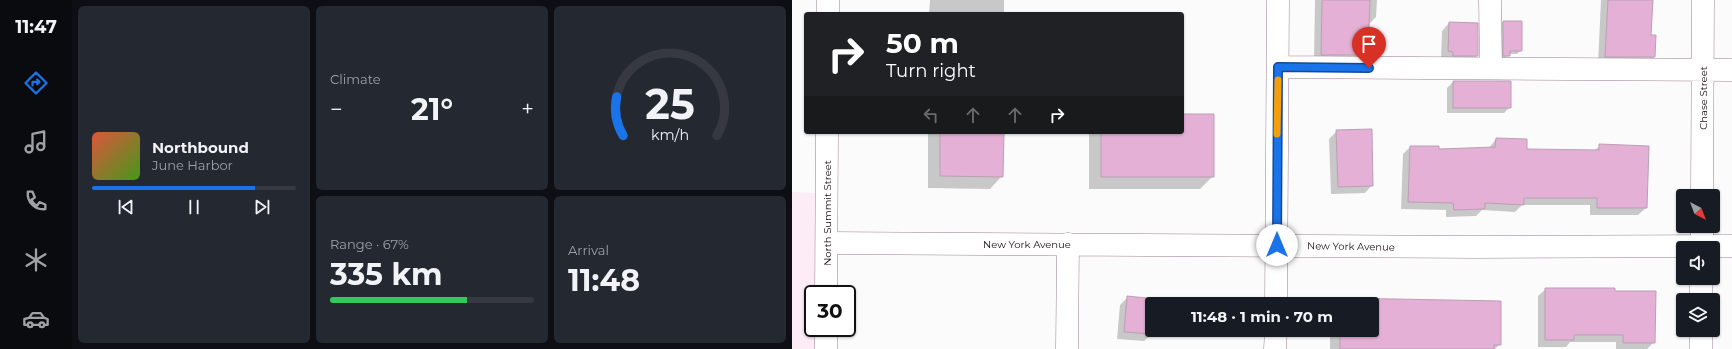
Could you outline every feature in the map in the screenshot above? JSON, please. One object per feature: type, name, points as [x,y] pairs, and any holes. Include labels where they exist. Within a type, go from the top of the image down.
[{"type":"street","points":[[828,0],[828,12]]},
{"type":"street","points":[[1276,297],[1278,0]]},
{"type":"street","points":[[1490,0],[1491,68]]},
{"type":"street","name":"Chase Street","points":[[1702,189],[1704,0]]},
{"type":"street","points":[[1278,67],[1732,70]]},
{"type":"street","name":"North Summit Street","points":[[826,285],[827,134]]},
{"type":"street","name":"New York Avenue","points":[[827,243],[1476,247],[1702,240],[1732,246]]},
{"type":"street","points":[[1066,349],[1068,244]]},
{"type":"street","points":[[826,337],[826,349]]},
{"type":"street","points":[[1275,349],[1276,337]]},
{"type":"street","points":[[1701,337],[1701,349]]},
{"type":"shaded area","points":[[792,192],[817,193],[816,285],[804,285],[804,337],[815,337],[815,349],[792,349]]},
{"type":"building","points":[[1322,0],[1370,0],[1368,55],[1321,55]]},
{"type":"building","points":[[1608,0],[1653,0],[1651,35],[1656,35],[1655,57],[1605,57]]},
{"type":"building","points":[[1503,21],[1522,21],[1522,51],[1510,51],[1510,56],[1503,56]]},
{"type":"building","points":[[1449,22],[1478,23],[1478,56],[1453,56],[1453,52],[1448,51]]},
{"type":"building","points":[[1453,81],[1511,81],[1511,108],[1453,108]]},
{"type":"building","points":[[1184,114],[1214,114],[1214,177],[1101,177],[1101,134],[1184,134]]},
{"type":"building","points":[[1372,129],[1373,186],[1338,187],[1336,130]]},
{"type":"building","points":[[940,134],[1004,134],[1003,177],[940,176]]},
{"type":"building","points":[[1496,138],[1527,139],[1527,149],[1599,150],[1599,144],[1649,146],[1647,208],[1597,208],[1597,198],[1524,198],[1524,205],[1485,203],[1485,209],[1454,210],[1453,203],[1408,202],[1410,146],[1439,146],[1439,149],[1495,147]]},
{"type":"building","points":[[1545,288],[1615,288],[1615,291],[1656,291],[1655,343],[1623,343],[1623,335],[1574,335],[1574,340],[1545,340]]},
{"type":"building","points":[[1127,296],[1145,298],[1145,333],[1124,332]]},
{"type":"building","points":[[1379,299],[1501,301],[1501,345],[1494,345],[1494,349],[1340,349],[1340,337],[1379,337]]},
{"type":"slow traffic","points":[[1277,134],[1278,80]]},
{"type":"route","points":[[1277,245],[1278,67],[1369,68]]}]
